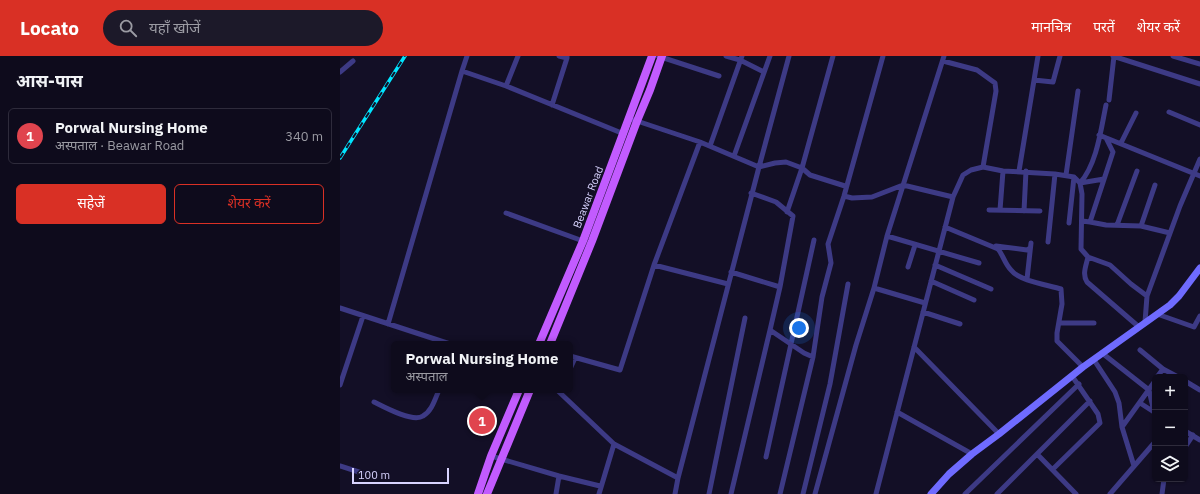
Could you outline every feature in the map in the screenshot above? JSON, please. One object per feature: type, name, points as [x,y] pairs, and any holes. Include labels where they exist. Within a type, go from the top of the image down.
[{"type":"main road","name":"Beawar Road","points":[[551,341],[592,241],[633,120],[652,56]]},
{"type":"main road","name":"Beawar Road","points":[[540,341],[583,241],[624,134],[650,90],[660,56]]},
{"type":"main road","points":[[518,393],[491,456],[478,492],[487,494],[529,393]]},
{"type":"street","points":[[388,324],[467,56]]},
{"type":"street","points":[[506,86],[518,56]]},
{"type":"street","points":[[552,105],[567,57],[559,56]]},
{"type":"street","points":[[660,56],[719,76]]},
{"type":"street","points":[[726,56],[741,58],[764,72]]},
{"type":"street","points":[[734,156],[770,56]]},
{"type":"street","points":[[675,494],[751,193],[789,56]]},
{"type":"street","points":[[787,212],[802,168],[833,56]]},
{"type":"street","points":[[780,494],[812,357],[822,297],[831,263],[828,244],[844,196],[845,186],[883,56]]},
{"type":"street","points":[[1019,171],[1038,56]]},
{"type":"street","points":[[1034,80],[1053,82],[1060,56]]},
{"type":"street","points":[[1109,100],[1113,56],[1200,84]]},
{"type":"street","points":[[1173,56],[1200,64]]},
{"type":"street","points":[[710,146],[741,58]]},
{"type":"street","points":[[815,494],[856,345],[874,288],[887,236],[944,58],[977,70],[995,83],[996,91],[983,167]]},
{"type":"street","points":[[340,72],[353,61]]},
{"type":"street","points":[[462,71],[506,86],[624,134]]},
{"type":"street","points":[[1066,175],[1078,91]]},
{"type":"street","points":[[1080,183],[1090,168],[1106,105]]},
{"type":"street","points":[[1169,112],[1200,125]]},
{"type":"street","points":[[1121,143],[1136,113]]},
{"type":"street","points":[[633,120],[700,142],[759,167],[786,162],[802,168],[810,175],[845,186]]},
{"type":"street","points":[[1099,135],[1200,176]]},
{"type":"street","points":[[1090,222],[1114,152],[1106,138]]},
{"type":"street","points":[[573,357],[620,370],[654,264],[700,142]]},
{"type":"street","points":[[1142,324],[1147,296],[1170,233],[1200,159]]},
{"type":"street","points":[[876,494],[953,197],[963,175],[970,170],[983,167],[1004,171],[1026,171],[1074,177],[1080,183],[1082,194],[1081,249],[1088,257],[1110,265],[1147,296]]},
{"type":"street","points":[[1000,210],[1004,171]]},
{"type":"street","points":[[1024,210],[1026,171]]},
{"type":"street","points":[[1118,224],[1137,171]]},
{"type":"street","points":[[1048,242],[1055,174]]},
{"type":"street","points":[[1069,223],[1074,177]]},
{"type":"street","points":[[1080,183],[1104,179]]},
{"type":"street","points":[[844,196],[852,198],[872,197],[903,185],[953,197]]},
{"type":"street","points":[[1141,226],[1155,186]]},
{"type":"street","points":[[731,494],[780,287],[793,216],[776,202],[751,193]]},
{"type":"street","points":[[989,210],[1040,211]]},
{"type":"street","points":[[506,213],[583,241]]},
{"type":"street","points":[[1082,221],[1141,226],[1170,233]]},
{"type":"street","points":[[945,227],[998,248],[1012,272],[1017,276],[1061,289],[1062,304],[1056,333],[1057,341],[1078,372],[1079,384],[1098,414],[1100,423],[1053,470]]},
{"type":"street","points":[[887,236],[979,263]]},
{"type":"street","points":[[766,457],[814,240]]},
{"type":"street","points":[[908,267],[916,245]]},
{"type":"street","points":[[991,245],[1027,250],[1031,246],[1026,279]]},
{"type":"street","points":[[1088,257],[1084,274],[1086,282],[1142,324]]},
{"type":"street","points":[[654,264],[728,284]]},
{"type":"street","points":[[935,265],[991,289]]},
{"type":"street","points":[[931,494],[949,474],[972,454],[1102,353],[1170,305],[1179,296],[1200,268]]},
{"type":"street","points":[[731,272],[780,287]]},
{"type":"street","points":[[931,281],[974,300]]},
{"type":"street","points":[[803,494],[830,384],[848,284]]},
{"type":"street","points":[[874,288],[926,303]]},
{"type":"street","points":[[340,308],[441,341]]},
{"type":"street","points":[[923,312],[960,324]]},
{"type":"street","points":[[1158,314],[1194,327],[1200,316]]},
{"type":"street","points":[[340,385],[363,316]]},
{"type":"street","points":[[709,494],[745,318]]},
{"type":"street","points":[[1059,323],[1094,323]]},
{"type":"street","points":[[770,330],[812,357]]},
{"type":"street","points":[[914,347],[999,434]]},
{"type":"street","points":[[1140,350],[1173,374]]},
{"type":"street","points":[[1102,353],[1149,390],[1154,410]]},
{"type":"street","points":[[1094,360],[1115,392],[1119,403],[1122,427],[1134,466]]},
{"type":"street","points":[[1159,374],[1163,368]]},
{"type":"street","points":[[1188,383],[1200,390]]},
{"type":"street","points":[[965,494],[1079,384]]},
{"type":"street","points":[[1122,427],[1152,385]]},
{"type":"street","points":[[374,402],[406,416],[418,418],[423,417],[432,406],[438,393]]},
{"type":"street","points":[[560,393],[614,444],[678,478]]},
{"type":"street","points":[[997,494],[1090,401]]},
{"type":"street","points":[[1140,403],[1152,411]]},
{"type":"street","points":[[897,412],[972,454]]},
{"type":"street","points":[[1188,432],[1200,440]]},
{"type":"street","points":[[1186,446],[1193,435]]},
{"type":"street","points":[[599,494],[600,486],[614,444]]},
{"type":"street","points":[[1112,493],[1152,445]]},
{"type":"street","points":[[1037,454],[1076,494]]},
{"type":"street","points":[[491,456],[559,476],[600,486]]},
{"type":"street","points":[[340,466],[362,472]]},
{"type":"street","points":[[556,494],[559,476]]},
{"type":"street","points":[[1162,494],[1164,482]]},
{"type":"railway","points":[[340,158],[405,56]]},
{"type":"place","name":"Porwal Nursing Home","points":[[482,421]]}]
